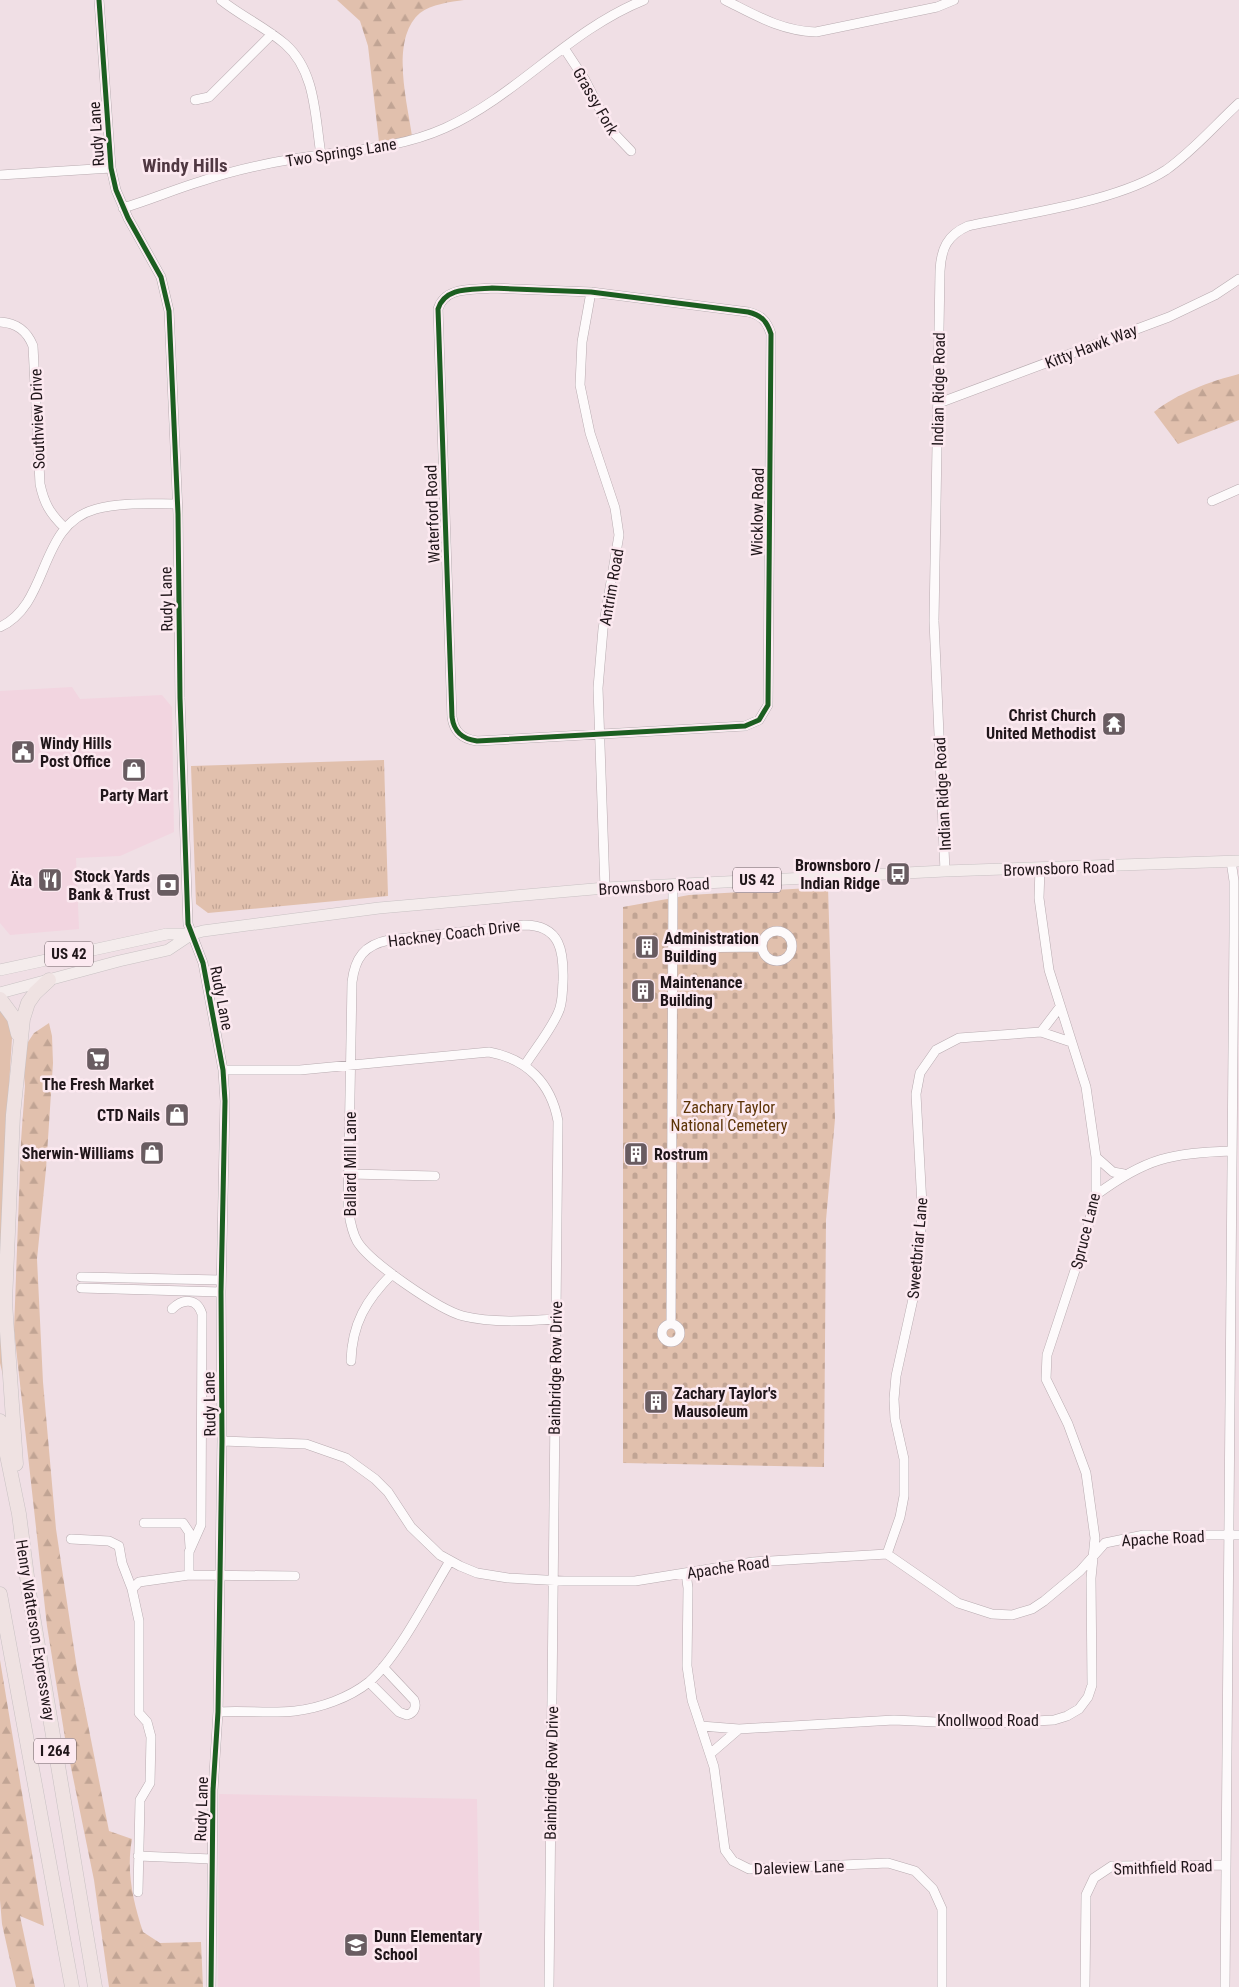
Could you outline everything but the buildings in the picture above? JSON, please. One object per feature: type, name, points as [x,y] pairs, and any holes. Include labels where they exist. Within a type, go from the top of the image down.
[{"type":"highway","points":[[19,1514],[5,1302],[13,1115],[20,1040],[28,1003],[42,984],[49,980]]},
{"type":"highway","points":[[0,999],[14,1018],[20,1040]]},
{"type":"highway","name":"Henry Watterson Expressway","points":[[0,1421],[19,1514],[29,1592],[95,1987]]},
{"type":"highway","name":"Henry Watterson Expressway","points":[[0,1594],[72,1987]]},
{"type":"main road","name":"Brownsboro Road","points":[[0,970],[167,934],[192,934],[253,923],[379,908],[605,888],[945,871],[1235,861]]},
{"type":"main road","name":"Brownsboro Road","points":[[0,993],[168,950],[192,934]]},
{"type":"street","name":"Rudy Lane","points":[[99,0],[111,168],[123,208],[153,260],[167,295],[170,325],[176,504],[180,698],[188,924],[203,963],[223,1070],[225,1101],[221,1280],[222,1442],[218,1712],[213,1790],[211,1987]]},
{"type":"street","points":[[221,0],[272,34],[293,52],[308,76],[321,155]]},
{"type":"street","name":"Two Springs Lane","points":[[123,208],[233,172],[321,155],[385,147],[442,129],[492,103],[592,26],[644,0]]},
{"type":"street","points":[[725,0],[777,26],[796,31],[816,32],[937,7],[954,0]]},
{"type":"street","points":[[195,100],[209,97],[272,34]]},
{"type":"street","name":"Grassy Fork","points":[[564,48],[585,80],[610,129],[631,151]]},
{"type":"street","name":"Indian Ridge Road","points":[[945,871],[934,621],[941,257],[944,247],[951,236],[968,226],[1105,195],[1149,180],[1191,149],[1239,103]]},
{"type":"street","points":[[0,175],[111,168]]},
{"type":"street","name":"Kitty Hawk Way","points":[[939,403],[1169,317],[1214,295],[1239,279]]},
{"type":"street","name":"Waterford Road","points":[[590,292],[527,288],[460,291],[450,294],[440,304],[437,325],[453,724],[458,734],[464,738],[477,741],[600,734]]},
{"type":"street","name":"Antrim Road","points":[[590,292],[582,342],[580,385],[590,433],[615,508],[619,535],[600,657],[598,688],[605,888]]},
{"type":"street","name":"Wicklow Road","points":[[590,292],[756,314],[765,321],[771,334],[766,712],[759,720],[745,726],[600,734]]},
{"type":"street","name":"Southview Drive","points":[[0,322],[20,328],[30,338],[33,346],[40,484],[46,505],[53,517],[65,528]]},
{"type":"street","points":[[1212,501],[1239,489]]},
{"type":"street","points":[[0,627],[14,618],[25,607],[34,592],[51,549],[65,528],[82,515],[96,509],[176,504]]},
{"type":"street","points":[[1225,1987],[1235,861]]},
{"type":"street","name":"Spruce Lane","points":[[1040,868],[1039,898],[1043,938],[1049,970],[1086,1087],[1096,1157],[1096,1195],[1083,1246],[1047,1355],[1045,1373],[1048,1385],[1068,1424],[1086,1472],[1095,1538],[1092,1556]]},
{"type":"street","points":[[671,1324],[673,884]]},
{"type":"street","name":"Hackney Coach Drive","points":[[362,953],[372,944],[413,937],[524,925],[541,927],[548,931],[558,942],[562,952],[562,1000],[554,1022],[525,1065]]},
{"type":"street","points":[[673,948],[762,947]]},
{"type":"street","name":"Ballard Mill Lane","points":[[362,953],[356,962],[352,982],[348,1208],[352,1231],[362,1247],[392,1274],[434,1302],[461,1315],[479,1319],[556,1319]]},
{"type":"street","points":[[1041,1032],[1060,1007]]},
{"type":"street","name":"Sweetbriar Lane","points":[[887,1554],[900,1517],[906,1479],[894,1399],[896,1376],[913,1299],[920,1244],[922,1205],[916,1094],[918,1080],[932,1055],[948,1042],[968,1037],[1041,1032],[1071,1042]]},
{"type":"street","name":"Bainbridge Row Drive","points":[[223,1070],[276,1071],[490,1052],[504,1054],[525,1065],[533,1071],[550,1095],[558,1121],[549,1987]]},
{"type":"street","points":[[1096,1195],[1124,1174],[1146,1163],[1186,1152],[1232,1150]]},
{"type":"street","points":[[1096,1157],[1113,1172],[1124,1174]]},
{"type":"street","points":[[350,1174],[435,1176]]},
{"type":"street","points":[[351,1361],[352,1335],[360,1316],[392,1274]]},
{"type":"street","points":[[81,1277],[221,1280]]},
{"type":"street","points":[[81,1288],[221,1292]]},
{"type":"street","points":[[172,1309],[179,1302],[188,1301],[200,1308],[202,1314],[201,1525],[190,1547]]},
{"type":"street","name":"Apache Road","points":[[222,1442],[306,1444],[346,1458],[375,1479],[422,1540],[450,1561],[490,1576],[553,1580],[635,1580],[753,1562],[887,1554],[958,1603],[976,1610],[998,1615],[1019,1614],[1038,1606],[1080,1571],[1105,1543],[1126,1538],[1163,1535],[1239,1535]]},
{"type":"street","points":[[144,1523],[183,1523],[189,1532],[189,1575]]},
{"type":"street","points":[[72,1539],[109,1541],[119,1546],[139,1621],[139,1713],[147,1722],[151,1737],[150,1783],[140,1800],[138,1892]]},
{"type":"street","name":"Knollwood Road","points":[[700,1726],[739,1729],[894,1720],[979,1724],[1054,1720],[1067,1716],[1085,1702],[1092,1686],[1092,1556]]},
{"type":"street","points":[[218,1712],[272,1712],[315,1708],[348,1695],[369,1682],[383,1667],[450,1561]]},
{"type":"street","name":"Daleview Lane","points":[[686,1573],[688,1678],[718,1785],[723,1842],[730,1858],[738,1865],[759,1870],[888,1863],[908,1868],[926,1879],[939,1898],[942,1909],[942,1987]]},
{"type":"street","points":[[132,1589],[139,1582],[189,1575],[220,1577],[295,1576]]},
{"type":"street","points":[[369,1682],[399,1712],[407,1715],[412,1712],[415,1706],[414,1700],[383,1667]]},
{"type":"street","points":[[710,1754],[739,1729]]},
{"type":"street","points":[[138,1856],[212,1859]]},
{"type":"street","name":"Smithfield Road","points":[[1085,1987],[1086,1895],[1090,1884],[1100,1873],[1118,1865],[1226,1865]]},
{"type":"shaded area","points":[[72,687],[80,699],[162,695],[172,707],[174,832],[120,856],[76,858],[79,929],[10,935],[0,923],[0,691]]},
{"type":"shaded area","points":[[219,1794],[477,1799],[480,1987],[218,1987]]},
{"type":"green space","points":[[337,0],[464,0],[430,7],[420,13],[411,24],[405,38],[403,54],[404,89],[412,136],[379,142],[368,46],[360,21]]},
{"type":"green space","points":[[1239,374],[1239,420],[1178,444],[1154,412],[1173,399],[1194,389]]},
{"type":"green space","points":[[384,760],[388,896],[208,913],[196,904],[191,766]]},
{"type":"green space","name":"Zachary Taylor National Cemetery","points":[[828,887],[835,1119],[826,1220],[824,1467],[623,1463],[623,907],[689,895]]},
{"type":"green space","points":[[0,1008],[9,1022],[12,1038],[5,1148],[5,1384],[0,1363]]},
{"type":"green space","points":[[49,1023],[52,1036],[53,1063],[46,1169],[37,1259],[43,1382],[56,1529],[77,1669],[109,1831],[132,1839],[130,1874],[136,1909],[143,1932],[160,1943],[201,1942],[203,1987],[109,1987],[94,1880],[65,1738],[47,1626],[14,1330],[21,1141],[25,1086],[22,1051],[34,1033]]},
{"type":"green space","points":[[0,1660],[44,1926],[20,1916],[35,1987],[16,1987],[2,1924],[0,1900]]},
{"type":"cycle path","points":[[99,0],[111,168],[116,190],[128,218],[161,277],[169,311],[178,514],[180,698],[188,924],[203,963],[223,1070],[225,1101],[221,1292],[222,1441],[218,1712],[213,1790],[211,1987]]},
{"type":"cycle path","points":[[492,288],[591,292],[748,312],[763,319],[768,326],[771,334],[768,705],[759,720],[745,726],[477,741],[467,739],[457,731],[452,717],[438,309],[447,296],[453,293],[468,289],[492,288]]},
{"type":"place","name":"Christ Church United Methodist","points":[[1114,724]]},
{"type":"place","name":"Windy Hills Post Office","points":[[23,752]]},
{"type":"place","name":"Party Mart","points":[[134,770]]},
{"type":"place","name":"Brownsboro / Indian Ridge","points":[[898,874]]},
{"type":"place","name":"Äta","points":[[50,880]]},
{"type":"place","name":"Stock Yards Bank & Trust","points":[[168,885]]},
{"type":"place","name":"Administration Building","points":[[647,947]]},
{"type":"place","name":"Maintenance Building","points":[[643,991]]},
{"type":"place","name":"The Fresh Market","points":[[98,1059]]},
{"type":"place","name":"CTD Nails","points":[[177,1115]]},
{"type":"place","name":"Sherwin-Williams","points":[[152,1153]]},
{"type":"place","name":"Rostrum","points":[[636,1154]]},
{"type":"place","name":"Zachary Taylor's Mausoleum","points":[[656,1402]]},
{"type":"place","name":"Dunn Elementary School","points":[[356,1945]]},
{"type":"district","name":"Windy Hills","points":[[185,165]]}]
